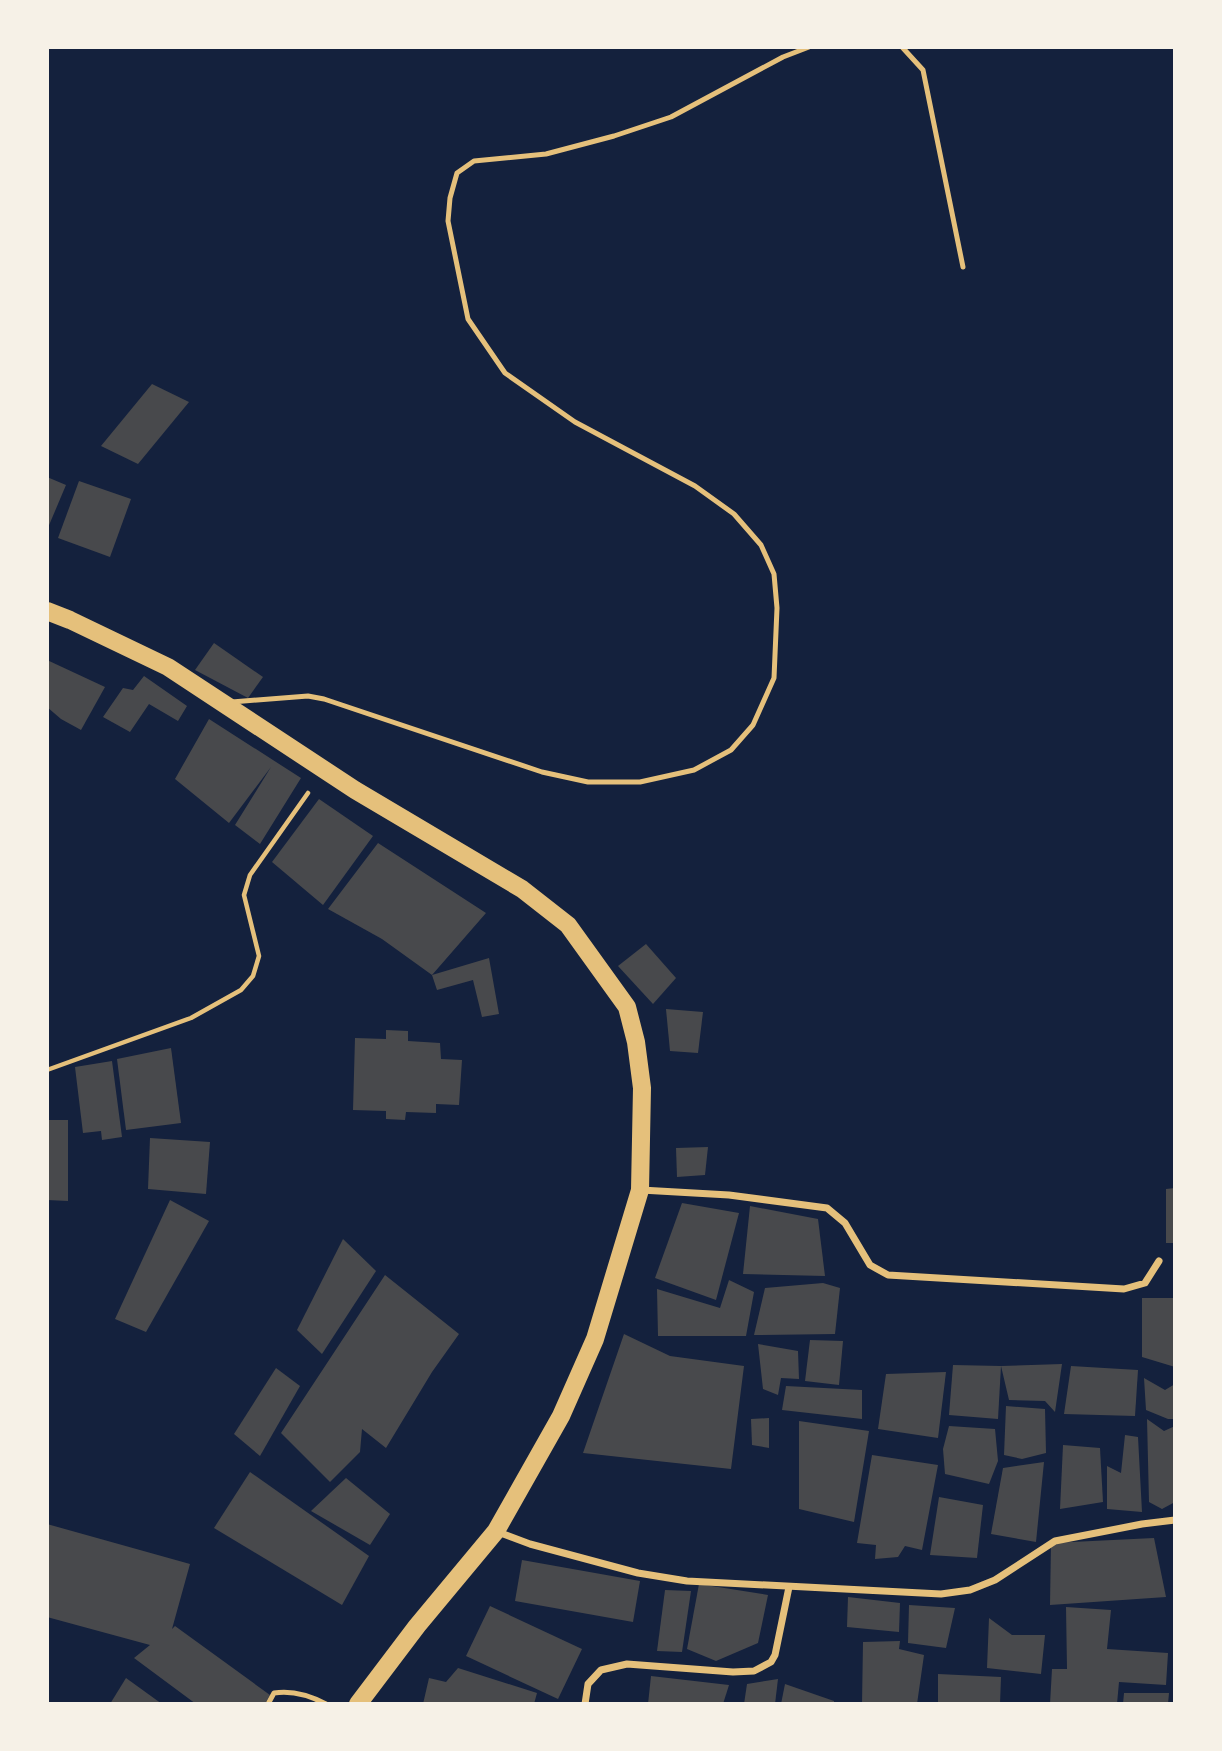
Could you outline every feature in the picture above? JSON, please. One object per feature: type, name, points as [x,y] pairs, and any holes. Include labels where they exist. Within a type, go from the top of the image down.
[{"type":"main road","points":[[47,611],[167,667],[355,790],[522,889],[568,925],[627,1007],[636,1042],[642,1088],[640,1190],[595,1339],[561,1416],[496,1531],[417,1626],[358,1704]]},
{"type":"street","points":[[640,1190],[729,1195],[827,1208],[845,1223],[870,1265],[888,1275],[1124,1289],[1145,1283],[1159,1261]]},
{"type":"street","points":[[496,1531],[530,1544],[638,1573],[687,1581],[941,1594],[970,1590],[995,1580],[1055,1541],[1175,1520]]},
{"type":"street","points":[[585,1704],[588,1684],[600,1670],[627,1664],[733,1672],[754,1671],[771,1662],[775,1656],[789,1587]]},
{"type":"lane","points":[[222,703],[308,696],[324,699],[542,772],[588,782],[640,782],[694,770],[732,750],[753,725],[774,678],[777,608],[774,574],[761,545],[734,514],[695,486],[575,422],[505,373],[468,319],[448,221],[450,198],[457,173],[474,161],[546,154],[671,117],[783,57],[809,47]]},
{"type":"lane","points":[[902,47],[923,70],[963,267]]},
{"type":"lane","points":[[268,1704],[274,1693],[288,1691],[326,1704]]},
{"type":"path","points":[[47,1070],[191,1018],[241,990],[253,976],[258,956],[244,895],[250,875],[324,769]]},
{"type":"building","points":[[152,384],[189,402],[138,464],[101,446]]},
{"type":"building","points":[[47,477],[66,485],[47,530]]},
{"type":"building","points":[[79,481],[131,499],[110,557],[58,538]]},
{"type":"building","points":[[214,643],[263,677],[248,698],[195,670]]},
{"type":"building","points":[[47,660],[105,687],[81,730],[47,707]]},
{"type":"building","points":[[144,676],[187,706],[178,721],[149,704],[130,732],[103,717],[123,688],[133,690]]},
{"type":"building","points":[[209,719],[301,778],[260,844],[235,825],[271,767],[229,823],[175,779]]},
{"type":"building","points":[[319,799],[373,836],[323,905],[272,862]]},
{"type":"building","points":[[378,843],[486,913],[432,975],[382,939],[328,909]]},
{"type":"building","points":[[646,944],[676,978],[653,1004],[618,966]]},
{"type":"building","points":[[489,958],[499,1014],[482,1017],[473,980],[437,990],[432,975]]},
{"type":"building","points":[[666,1009],[703,1012],[698,1053],[670,1051]]},
{"type":"building","points":[[386,1030],[408,1031],[408,1041],[440,1043],[441,1059],[462,1060],[459,1105],[436,1104],[436,1113],[406,1112],[405,1120],[386,1119],[386,1111],[353,1110],[355,1038],[386,1039]]},
{"type":"building","points":[[171,1048],[181,1123],[126,1130],[117,1059]]},
{"type":"building","points":[[112,1061],[122,1137],[102,1140],[101,1131],[83,1133],[75,1067]]},
{"type":"building","points":[[47,1120],[68,1120],[68,1201],[47,1200]]},
{"type":"building","points":[[150,1138],[210,1142],[206,1194],[148,1189]]},
{"type":"building","points":[[708,1147],[705,1175],[677,1177],[676,1148]]},
{"type":"building","points":[[1175,1188],[1175,1243],[1166,1243],[1166,1189]]},
{"type":"building","points":[[170,1200],[209,1221],[146,1332],[115,1319]]},
{"type":"building","points":[[682,1203],[739,1213],[716,1300],[655,1278]]},
{"type":"building","points":[[750,1206],[818,1219],[825,1276],[743,1274]]},
{"type":"building","points":[[343,1239],[376,1271],[322,1354],[297,1330]]},
{"type":"building","points":[[385,1275],[459,1334],[432,1372],[386,1448],[362,1429],[360,1452],[330,1482],[281,1433]]},
{"type":"building","points":[[729,1280],[754,1292],[746,1336],[658,1336],[657,1289],[720,1308]]},
{"type":"building","points":[[823,1283],[840,1288],[835,1334],[754,1335],[765,1288]]},
{"type":"building","points":[[1142,1298],[1175,1298],[1175,1367],[1142,1357]]},
{"type":"building","points":[[624,1334],[670,1356],[744,1366],[731,1469],[583,1453]]},
{"type":"building","points":[[810,1340],[843,1341],[839,1385],[805,1381]]},
{"type":"building","points":[[758,1344],[798,1351],[799,1379],[781,1378],[778,1395],[763,1389]]},
{"type":"building","points":[[1062,1364],[1055,1412],[1045,1401],[1009,1400],[1001,1366]]},
{"type":"building","points":[[953,1365],[1001,1366],[998,1419],[949,1415]]},
{"type":"building","points":[[1071,1366],[1138,1370],[1135,1416],[1064,1414]]},
{"type":"building","points":[[276,1368],[300,1386],[260,1456],[234,1434]]},
{"type":"building","points":[[946,1372],[938,1438],[878,1429],[886,1374]]},
{"type":"building","points":[[1144,1378],[1165,1390],[1175,1384],[1175,1419],[1146,1410]]},
{"type":"building","points":[[786,1386],[862,1390],[862,1419],[782,1410]]},
{"type":"building","points":[[1006,1406],[1045,1409],[1046,1453],[1022,1459],[1004,1455]]},
{"type":"building","points":[[769,1418],[769,1448],[752,1445],[751,1419]]},
{"type":"building","points":[[1147,1419],[1164,1431],[1175,1426],[1175,1502],[1162,1509],[1149,1502]]},
{"type":"building","points":[[799,1421],[869,1431],[854,1522],[799,1509]]},
{"type":"building","points":[[949,1426],[995,1429],[998,1461],[989,1484],[945,1474],[943,1449]]},
{"type":"building","points":[[1125,1435],[1138,1437],[1142,1512],[1107,1509],[1107,1466],[1121,1473]]},
{"type":"building","points":[[1063,1445],[1100,1448],[1103,1502],[1060,1509]]},
{"type":"building","points":[[872,1455],[938,1465],[922,1550],[905,1546],[898,1557],[875,1559],[876,1545],[857,1543]]},
{"type":"building","points":[[1044,1462],[1036,1542],[991,1534],[1003,1468]]},
{"type":"building","points":[[250,1472],[369,1556],[342,1605],[214,1528]]},
{"type":"building","points":[[346,1478],[390,1514],[370,1545],[311,1511]]},
{"type":"building","points":[[939,1497],[983,1505],[977,1558],[930,1555]]},
{"type":"building","points":[[47,1524],[190,1564],[172,1629],[175,1626],[270,1695],[265,1704],[196,1704],[134,1658],[150,1645],[47,1617]]},
{"type":"building","points":[[1154,1538],[1166,1597],[1050,1605],[1051,1543]]},
{"type":"building","points":[[522,1560],[640,1581],[633,1622],[515,1601]]},
{"type":"building","points":[[699,1584],[768,1595],[758,1643],[716,1661],[687,1649]]},
{"type":"building","points":[[665,1590],[691,1591],[682,1652],[657,1651]]},
{"type":"building","points":[[848,1597],[900,1603],[899,1632],[847,1627]]},
{"type":"building","points":[[909,1605],[955,1608],[946,1648],[908,1643]]},
{"type":"building","points":[[490,1606],[582,1649],[558,1699],[466,1656]]},
{"type":"building","points":[[1066,1607],[1111,1610],[1107,1649],[1168,1653],[1166,1685],[1119,1682],[1117,1704],[1050,1704],[1052,1669],[1067,1669]]},
{"type":"building","points":[[989,1618],[1012,1635],[1045,1635],[1041,1674],[987,1668]]},
{"type":"building","points":[[900,1641],[899,1649],[924,1655],[917,1704],[862,1704],[863,1642]]},
{"type":"building","points":[[458,1668],[537,1693],[534,1704],[423,1704],[429,1678],[446,1682]]},
{"type":"building","points":[[938,1674],[1001,1677],[1000,1704],[938,1704]]},
{"type":"building","points":[[651,1676],[729,1685],[723,1704],[648,1704]]},
{"type":"building","points":[[126,1678],[162,1704],[110,1704]]},
{"type":"building","points":[[778,1679],[775,1704],[744,1704],[747,1684]]},
{"type":"building","points":[[785,1684],[834,1701],[834,1704],[781,1704]]},
{"type":"building","points":[[1124,1693],[1169,1693],[1168,1704],[1123,1704]]}]
